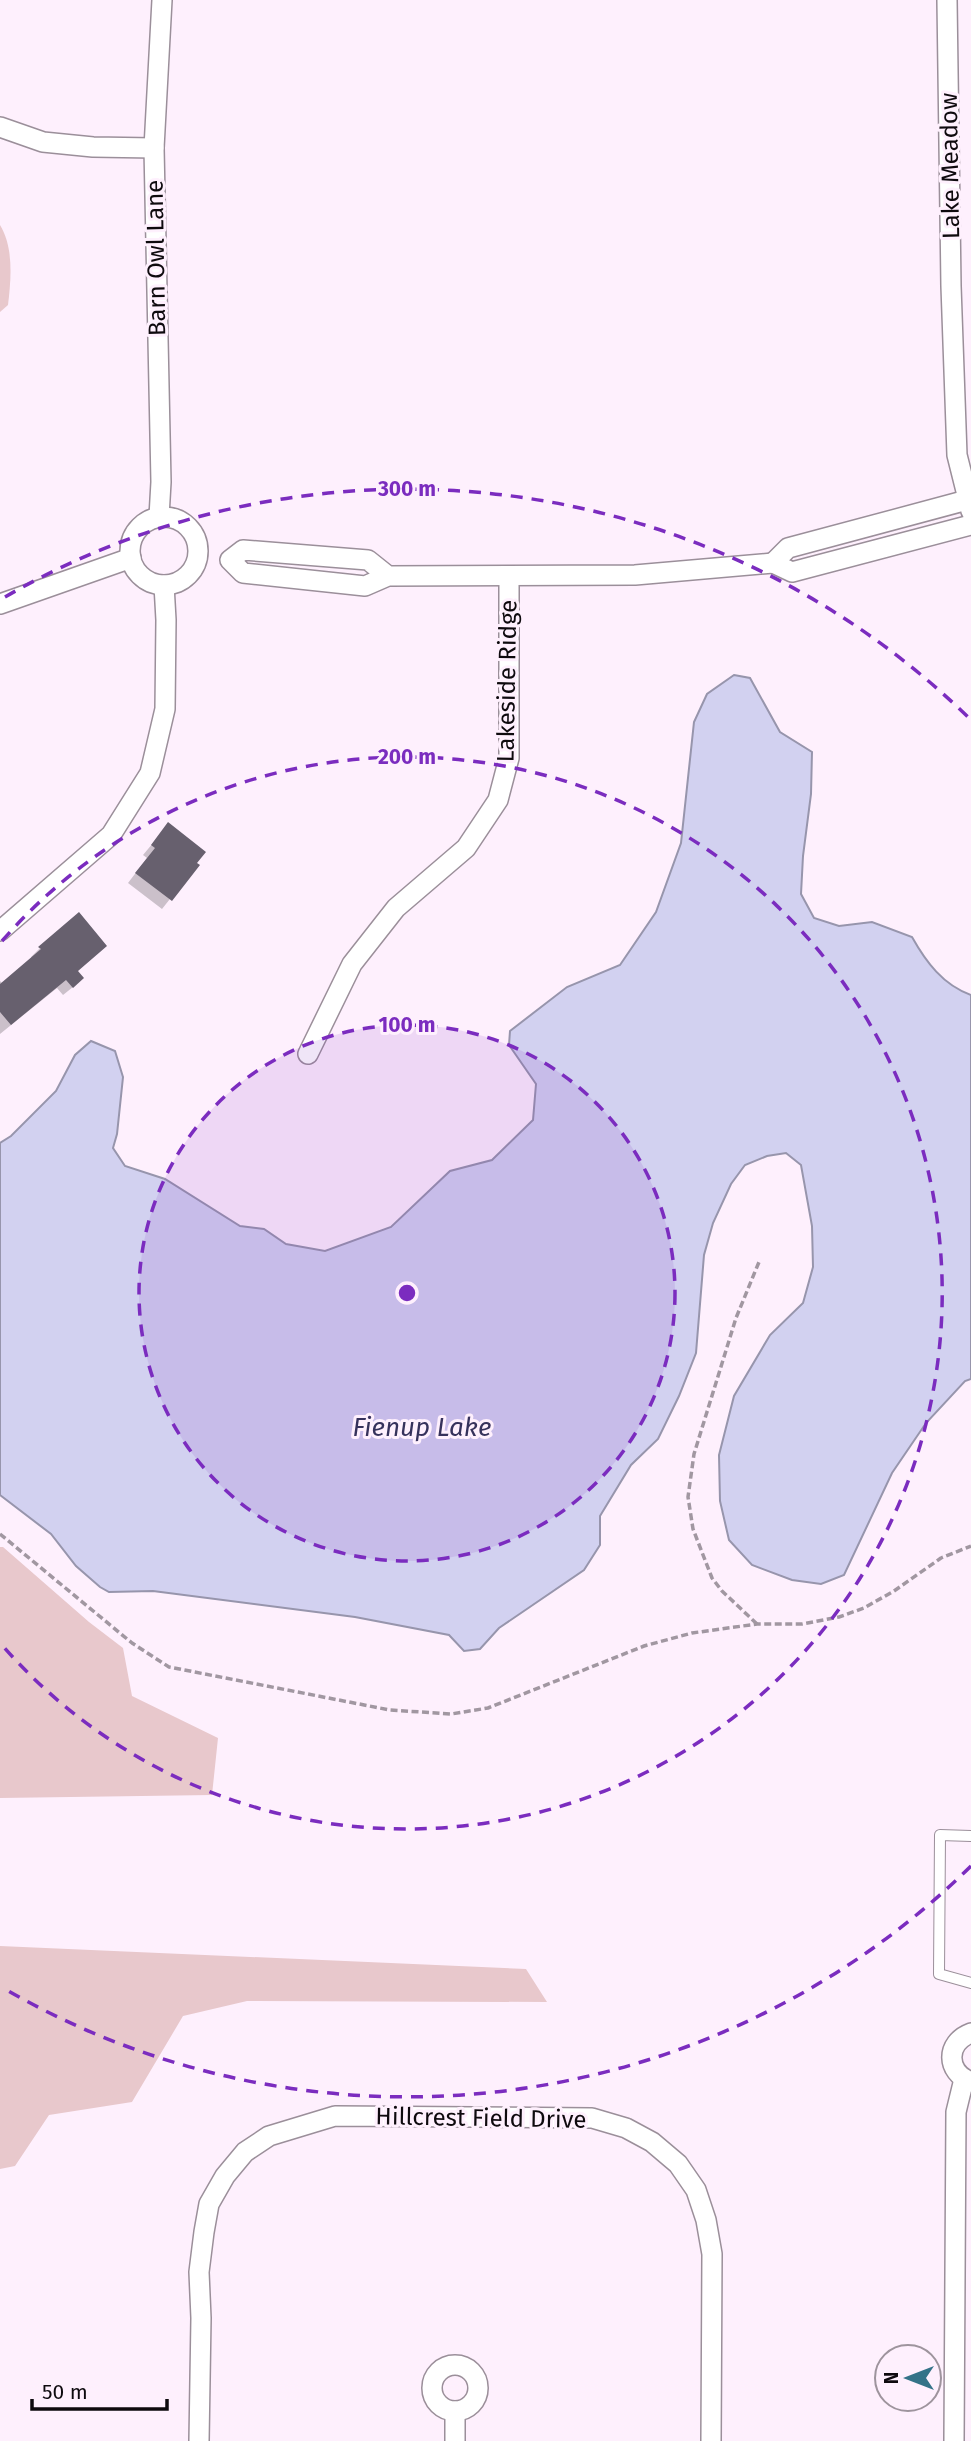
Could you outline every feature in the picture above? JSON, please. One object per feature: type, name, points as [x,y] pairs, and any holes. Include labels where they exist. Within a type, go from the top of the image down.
[{"type":"street","name":"Barn Owl Lane","points":[[159,516],[161,482],[154,148],[162,0]]},
{"type":"street","name":"Lake Meadow","points":[[947,0],[951,286],[957,455],[970,503]]},
{"type":"street","points":[[0,127],[43,142],[93,147],[154,148]]},
{"type":"street","points":[[773,563],[788,548],[970,503]]},
{"type":"street","points":[[159,516],[180,520],[189,527],[198,546],[194,569],[176,583],[164,585],[142,577],[131,558],[133,536],[139,527],[159,516]]},
{"type":"street","points":[[198,558],[230,560],[243,550],[368,560],[388,576],[635,575],[773,563],[792,572],[971,525]]},
{"type":"street","points":[[0,604],[131,558]]},
{"type":"street","name":"Lakeside Ridge","points":[[308,1054],[352,964],[396,908],[466,848],[498,800],[509,758],[509,576]]},
{"type":"street","points":[[0,931],[111,835],[150,773],[164,709],[164,585]]},
{"type":"street","points":[[954,2441],[956,2112],[967,2080],[953,2067],[952,2050],[962,2037],[971,2033]]},
{"type":"street","name":"Hillcrest Field Drive","points":[[199,2441],[199,2272],[209,2204],[225,2176],[246,2152],[269,2136],[335,2116],[592,2118],[626,2128],[652,2142],[678,2164],[696,2190],[706,2220],[712,2254],[711,2441]]},
{"type":"street","points":[[454,2441],[455,2411]]},
{"type":"lane","points":[[971,1836],[940,1836],[939,1961],[939,1974],[971,1983]]},
{"type":"path","points":[[757,1624],[712,1578],[693,1529],[688,1497],[694,1454],[736,1318],[759,1262]]},
{"type":"path","points":[[0,1534],[131,1643],[169,1667],[390,1710],[451,1714],[488,1708],[644,1646],[692,1633],[757,1624],[802,1624],[839,1617],[864,1608],[941,1558],[971,1546]]},
{"type":"shaded area","points":[[0,225],[8,244],[10,275],[8,305],[0,312]]},
{"type":"shaded area","points":[[0,1547],[123,1648],[132,1696],[218,1738],[212,1795],[0,1798]]},
{"type":"shaded area","points":[[0,1946],[526,1969],[547,2002],[247,2001],[183,2016],[132,2102],[49,2115],[15,2166],[0,2169]]},
{"type":"water","name":"Fienup Lake","points":[[734,675],[750,678],[780,732],[812,752],[811,794],[801,894],[814,918],[839,926],[872,922],[912,937],[936,972],[961,991],[971,995],[971,1379],[965,1381],[926,1423],[892,1473],[844,1575],[821,1584],[792,1580],[752,1565],[729,1540],[720,1501],[719,1455],[734,1396],[770,1335],[803,1303],[813,1267],[812,1226],[801,1165],[786,1153],[767,1156],[745,1165],[731,1184],[713,1223],[704,1255],[696,1353],[658,1439],[631,1465],[600,1516],[600,1545],[584,1570],[499,1628],[480,1649],[464,1651],[449,1635],[355,1617],[153,1591],[109,1592],[100,1587],[76,1566],[51,1534],[0,1495],[0,1143],[11,1136],[56,1091],[75,1055],[91,1041],[115,1051],[123,1077],[113,1148],[125,1166],[165,1179],[240,1226],[264,1229],[286,1244],[325,1251],[391,1227],[450,1171],[492,1160],[533,1120],[536,1084],[509,1045],[510,1031],[567,987],[620,965],[656,912],[681,843],[694,722],[707,694]]},
{"type":"building","points":[[168,822],[206,852],[197,863],[200,865],[172,901],[135,873],[155,848],[151,845]]},
{"type":"building","points":[[79,912],[107,946],[78,971],[84,978],[73,988],[66,980],[11,1025],[0,1012],[0,984]]}]
